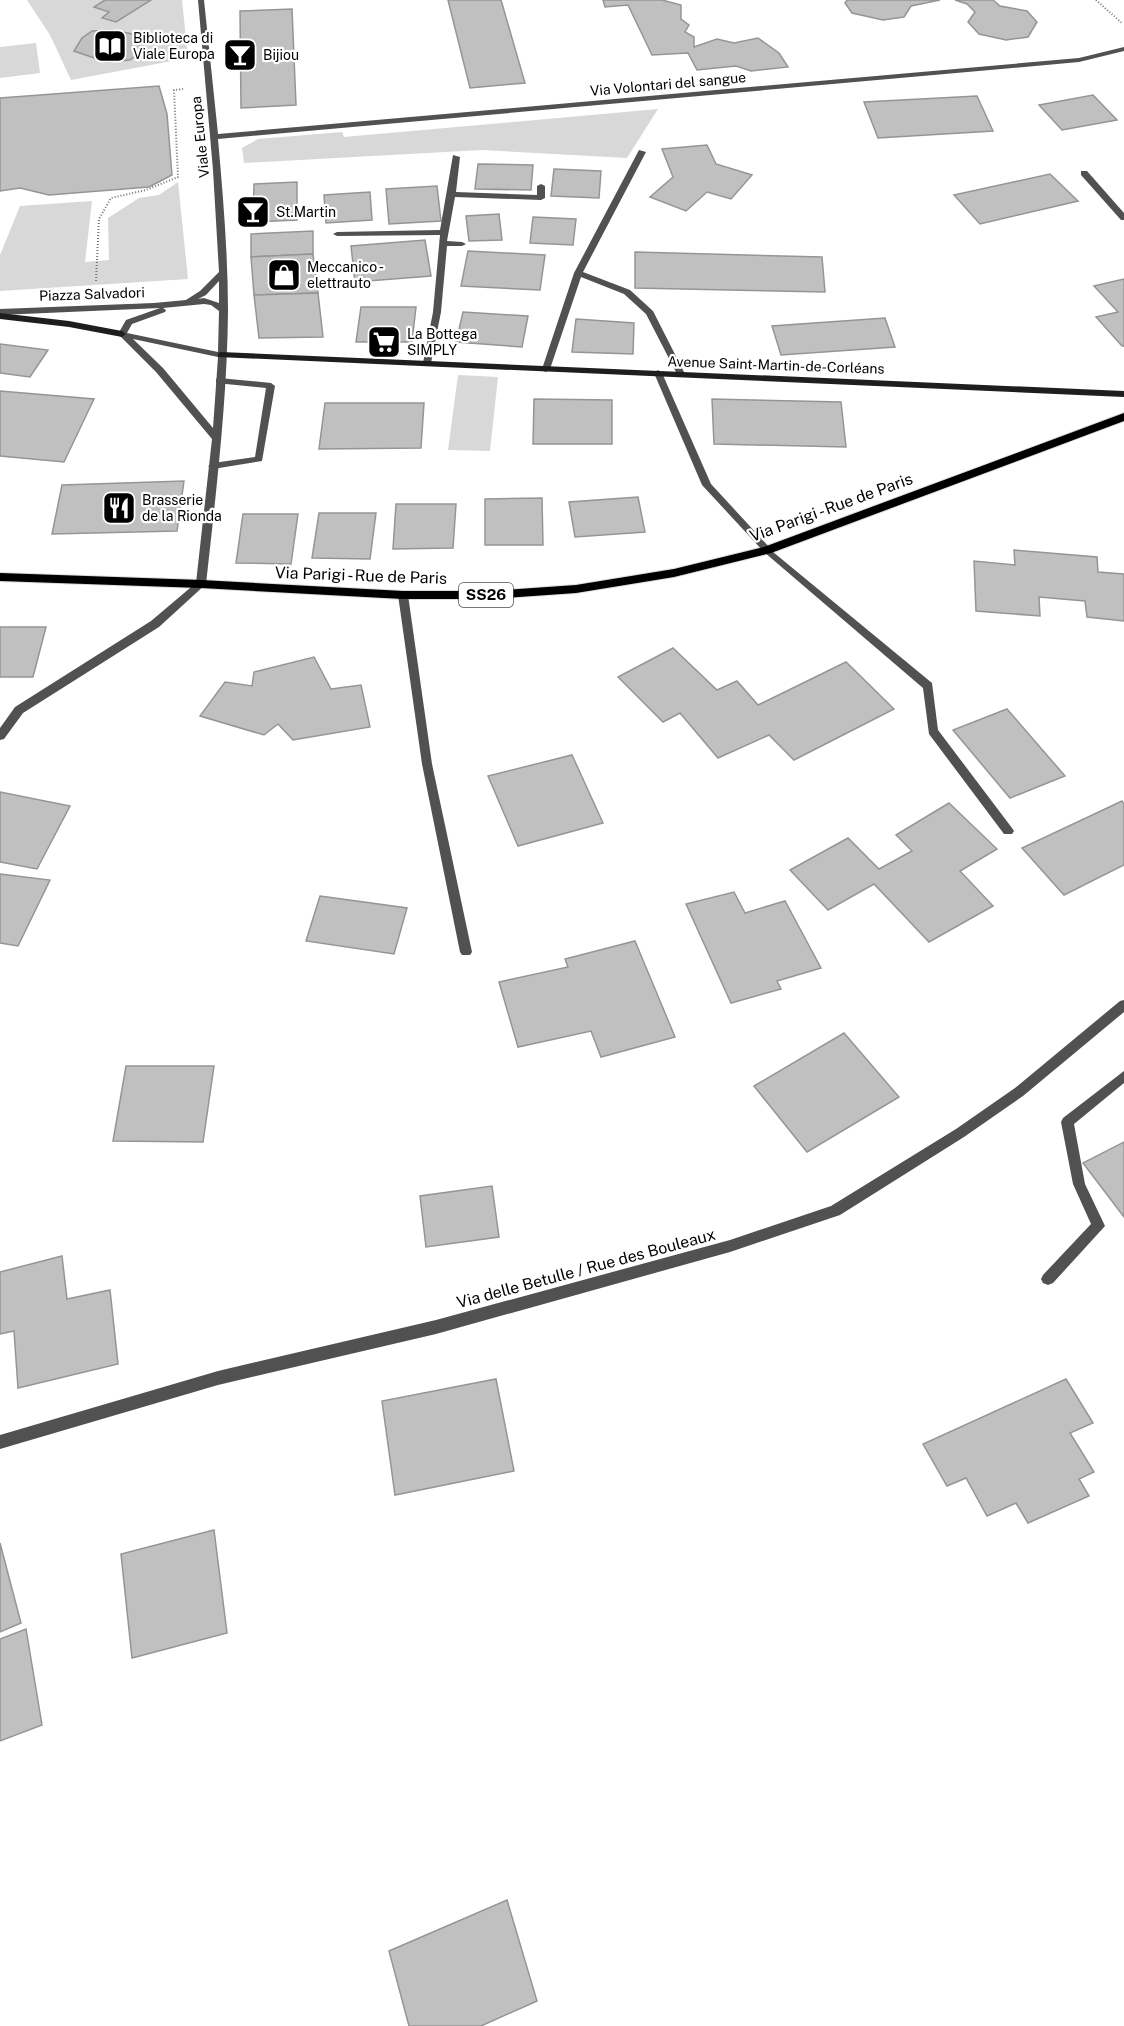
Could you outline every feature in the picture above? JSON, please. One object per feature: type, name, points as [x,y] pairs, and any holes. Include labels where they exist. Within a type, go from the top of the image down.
[{"type":"main road","name":"Via Parigi - Rue de Paris","points":[[0,577],[201,584],[403,595],[490,595],[576,590],[674,573],[767,550],[1124,417]]},
{"type":"street","name":"Viale Europa","points":[[201,0],[223,272]]},
{"type":"street","name":"Via Volontari del sangue","points":[[213,137],[1079,60],[1124,50]]},
{"type":"street","points":[[546,369],[578,273],[642,152]]},
{"type":"street","points":[[427,363],[437,312],[444,232],[452,194],[456,157]]},
{"type":"street","points":[[1084,173],[1124,218]]},
{"type":"street","points":[[452,194],[541,198],[541,186]]},
{"type":"street","points":[[337,234],[444,232]]},
{"type":"street","points":[[443,243],[462,244]]},
{"type":"street","name":"Piazza Salvadori","points":[[122,334],[129,322],[197,297],[223,272]]},
{"type":"street","points":[[0,736],[19,710],[155,624],[201,584],[221,355],[223,272]]},
{"type":"street","points":[[578,273],[627,292],[650,313],[681,374]]},
{"type":"street","name":"Piazza Salvadori","points":[[0,314],[154,306],[186,302],[214,303],[223,310]]},
{"type":"street","name":"Piazza Salvadori","points":[[0,314],[69,324],[221,355]]},
{"type":"street","points":[[122,334],[161,370],[184,402],[215,436]]},
{"type":"street","name":"Avenue Saint-Martin-de-Corléans","points":[[221,355],[1124,394]]},
{"type":"street","points":[[658,373],[707,485],[767,550],[928,686],[933,731],[1008,831]]},
{"type":"street","points":[[213,466],[259,459],[271,386],[219,381]]},
{"type":"street","points":[[403,595],[428,764],[466,952]]},
{"type":"street","name":"Via delle Betulle / Rue des Bouleaux","points":[[0,1442],[218,1378],[436,1327],[730,1246],[835,1211],[960,1133],[1009,1099],[1124,1005]]},
{"type":"street","points":[[1048,1280],[1098,1226],[1079,1184],[1067,1122],[1124,1076]]},
{"type":"path","points":[[1096,0],[1124,24]]},
{"type":"path","points":[[96,285],[99,219],[111,198],[161,187],[178,177],[174,90],[208,87]]},
{"type":"shaded area","points":[[27,0],[105,0],[95,7],[109,12],[102,19],[116,22],[151,0],[182,0],[188,58],[71,80],[50,35]]},
{"type":"shaded area","points":[[36,43],[40,73],[0,78],[0,47]]},
{"type":"shaded area","points":[[658,109],[627,158],[482,150],[244,163],[242,148],[258,139],[342,132],[344,137]]},
{"type":"shaded area","points":[[178,182],[188,279],[0,291],[0,255],[20,206],[92,201],[85,262],[109,260],[108,218],[139,198],[159,195]]},
{"type":"shaded area","points":[[458,375],[498,377],[490,451],[448,450]]},
{"type":"building","points":[[105,0],[151,0],[116,22],[102,18],[109,12],[94,7]]},
{"type":"building","points":[[448,0],[501,0],[525,83],[470,88]]},
{"type":"building","points":[[603,0],[662,0],[681,5],[681,19],[689,25],[685,32],[694,37],[694,47],[717,39],[734,43],[758,38],[779,53],[788,67],[751,71],[736,66],[697,70],[688,53],[652,55],[628,5],[605,7]]},
{"type":"building","points":[[847,0],[940,0],[911,6],[904,17],[883,20],[852,13],[845,3]]},
{"type":"building","points":[[955,0],[993,0],[1000,6],[1027,11],[1037,22],[1028,37],[1006,40],[979,34],[968,22],[975,12],[967,4]]},
{"type":"building","points":[[292,9],[296,105],[241,108],[240,11]]},
{"type":"building","name":"Biblioteca di Viale Europa","points":[[112,30],[138,35],[145,48],[130,60],[106,62],[74,51],[82,38],[92,31]]},
{"type":"building","points":[[159,86],[167,114],[172,175],[149,187],[49,195],[20,188],[0,191],[0,98]]},
{"type":"building","points":[[1093,95],[1117,120],[1062,130],[1039,105]]},
{"type":"building","points":[[977,96],[993,131],[878,138],[864,102]]},
{"type":"building","points":[[707,145],[716,164],[752,175],[731,199],[707,192],[686,211],[650,197],[673,177],[662,149]]},
{"type":"building","points":[[478,164],[533,165],[531,190],[475,189]]},
{"type":"building","points":[[554,169],[601,171],[599,198],[551,196]]},
{"type":"building","points":[[1050,174],[1078,201],[980,224],[954,195]]},
{"type":"building","points":[[297,182],[297,220],[253,222],[254,184]]},
{"type":"building","points":[[437,186],[441,221],[389,224],[386,189]]},
{"type":"building","points":[[370,192],[372,220],[326,223],[324,195]]},
{"type":"building","points":[[499,214],[502,240],[469,241],[466,216]]},
{"type":"building","points":[[533,217],[576,219],[573,245],[530,243]]},
{"type":"building","points":[[313,231],[313,254],[251,257],[251,234]]},
{"type":"building","points":[[425,240],[431,276],[355,282],[351,246]]},
{"type":"building","points":[[468,251],[545,255],[540,290],[461,286]]},
{"type":"building","points":[[635,252],[822,257],[825,292],[635,288]]},
{"type":"building","name":"Meccanico - elettrauto","points":[[313,254],[318,293],[254,295],[251,257]]},
{"type":"building","points":[[1124,279],[1124,346],[1122,346],[1096,317],[1118,312],[1094,286]]},
{"type":"building","points":[[318,293],[323,337],[259,338],[254,295]]},
{"type":"building","points":[[361,307],[416,307],[412,342],[356,342]]},
{"type":"building","points":[[463,312],[528,316],[522,347],[456,342]]},
{"type":"building","points":[[885,318],[895,347],[781,355],[772,326]]},
{"type":"building","points":[[576,319],[634,323],[633,354],[572,352]]},
{"type":"building","points":[[0,344],[48,350],[30,377],[0,373]]},
{"type":"building","points":[[0,391],[94,399],[64,462],[0,456]]},
{"type":"building","points":[[534,399],[612,400],[612,444],[533,444]]},
{"type":"building","points":[[712,399],[841,402],[846,447],[714,444]]},
{"type":"building","points":[[325,403],[424,403],[421,448],[319,449]]},
{"type":"building","name":"Brasserie de la Rionda","points":[[184,481],[177,531],[52,534],[62,485]]},
{"type":"building","points":[[638,497],[645,532],[575,537],[569,502]]},
{"type":"building","points":[[542,498],[543,545],[485,545],[485,499]]},
{"type":"building","points":[[396,504],[456,504],[453,548],[393,549]]},
{"type":"building","points":[[319,513],[376,513],[370,559],[312,558]]},
{"type":"building","points":[[243,514],[298,514],[291,564],[236,563]]},
{"type":"building","points":[[1014,550],[1097,557],[1098,572],[1124,574],[1124,621],[1087,617],[1085,601],[1039,597],[1040,616],[976,611],[974,561],[1015,565]]},
{"type":"building","points":[[0,627],[46,627],[33,677],[0,677]]},
{"type":"building","points":[[673,648],[717,690],[737,681],[758,705],[846,662],[894,709],[794,760],[769,735],[718,758],[680,713],[663,722],[618,677]]},
{"type":"building","points":[[314,657],[331,689],[361,685],[370,727],[293,740],[278,724],[264,735],[200,716],[225,682],[252,686],[254,672]]},
{"type":"building","points":[[1007,709],[1065,776],[1010,798],[953,730]]},
{"type":"building","points":[[572,755],[603,823],[518,846],[488,776]]},
{"type":"building","points":[[0,792],[70,806],[37,869],[0,862]]},
{"type":"building","points":[[1122,801],[1124,804],[1124,865],[1064,895],[1022,848]]},
{"type":"building","points":[[949,803],[997,849],[960,871],[993,906],[929,942],[874,884],[828,910],[790,870],[848,838],[879,869],[912,851],[896,835]]},
{"type":"building","points":[[0,874],[50,880],[18,946],[0,943]]},
{"type":"building","points":[[734,892],[745,913],[785,901],[821,968],[777,981],[781,989],[731,1003],[686,904]]},
{"type":"building","points":[[320,896],[407,908],[394,954],[306,941]]},
{"type":"building","points":[[635,941],[675,1037],[601,1057],[591,1031],[518,1047],[499,982],[568,967],[565,959]]},
{"type":"building","points":[[844,1033],[899,1097],[807,1152],[754,1086]]},
{"type":"building","points":[[126,1066],[214,1066],[203,1142],[113,1141]]},
{"type":"building","points":[[1124,1142],[1124,1217],[1083,1163]]},
{"type":"building","points":[[492,1186],[499,1237],[426,1247],[420,1196]]},
{"type":"building","points":[[62,1256],[67,1299],[110,1290],[118,1364],[18,1388],[14,1331],[0,1334],[0,1272]]},
{"type":"building","points":[[496,1379],[514,1471],[395,1495],[382,1401]]},
{"type":"building","points":[[1066,1379],[1093,1423],[1070,1433],[1094,1472],[1079,1479],[1089,1496],[1028,1523],[1016,1503],[987,1516],[966,1478],[947,1486],[923,1444]]},
{"type":"building","points":[[214,1530],[227,1633],[132,1658],[121,1554]]},
{"type":"building","points":[[0,1543],[21,1623],[0,1632]]},
{"type":"building","points":[[26,1629],[42,1725],[0,1741],[0,1639]]},
{"type":"building","points":[[507,1900],[537,2001],[481,2026],[409,2026],[389,1951]]},
{"type":"place","name":"Biblioteca di Viale Europa","points":[[110,46]]},
{"type":"place","name":"Bijiou","points":[[240,55]]},
{"type":"place","name":"St.Martin","points":[[253,212]]},
{"type":"place","name":"Meccanico - elettrauto","points":[[284,275]]},
{"type":"place","name":"La Bottega SIMPLY","points":[[384,342]]},
{"type":"place","name":"Brasserie de la Rionda","points":[[119,508]]}]
